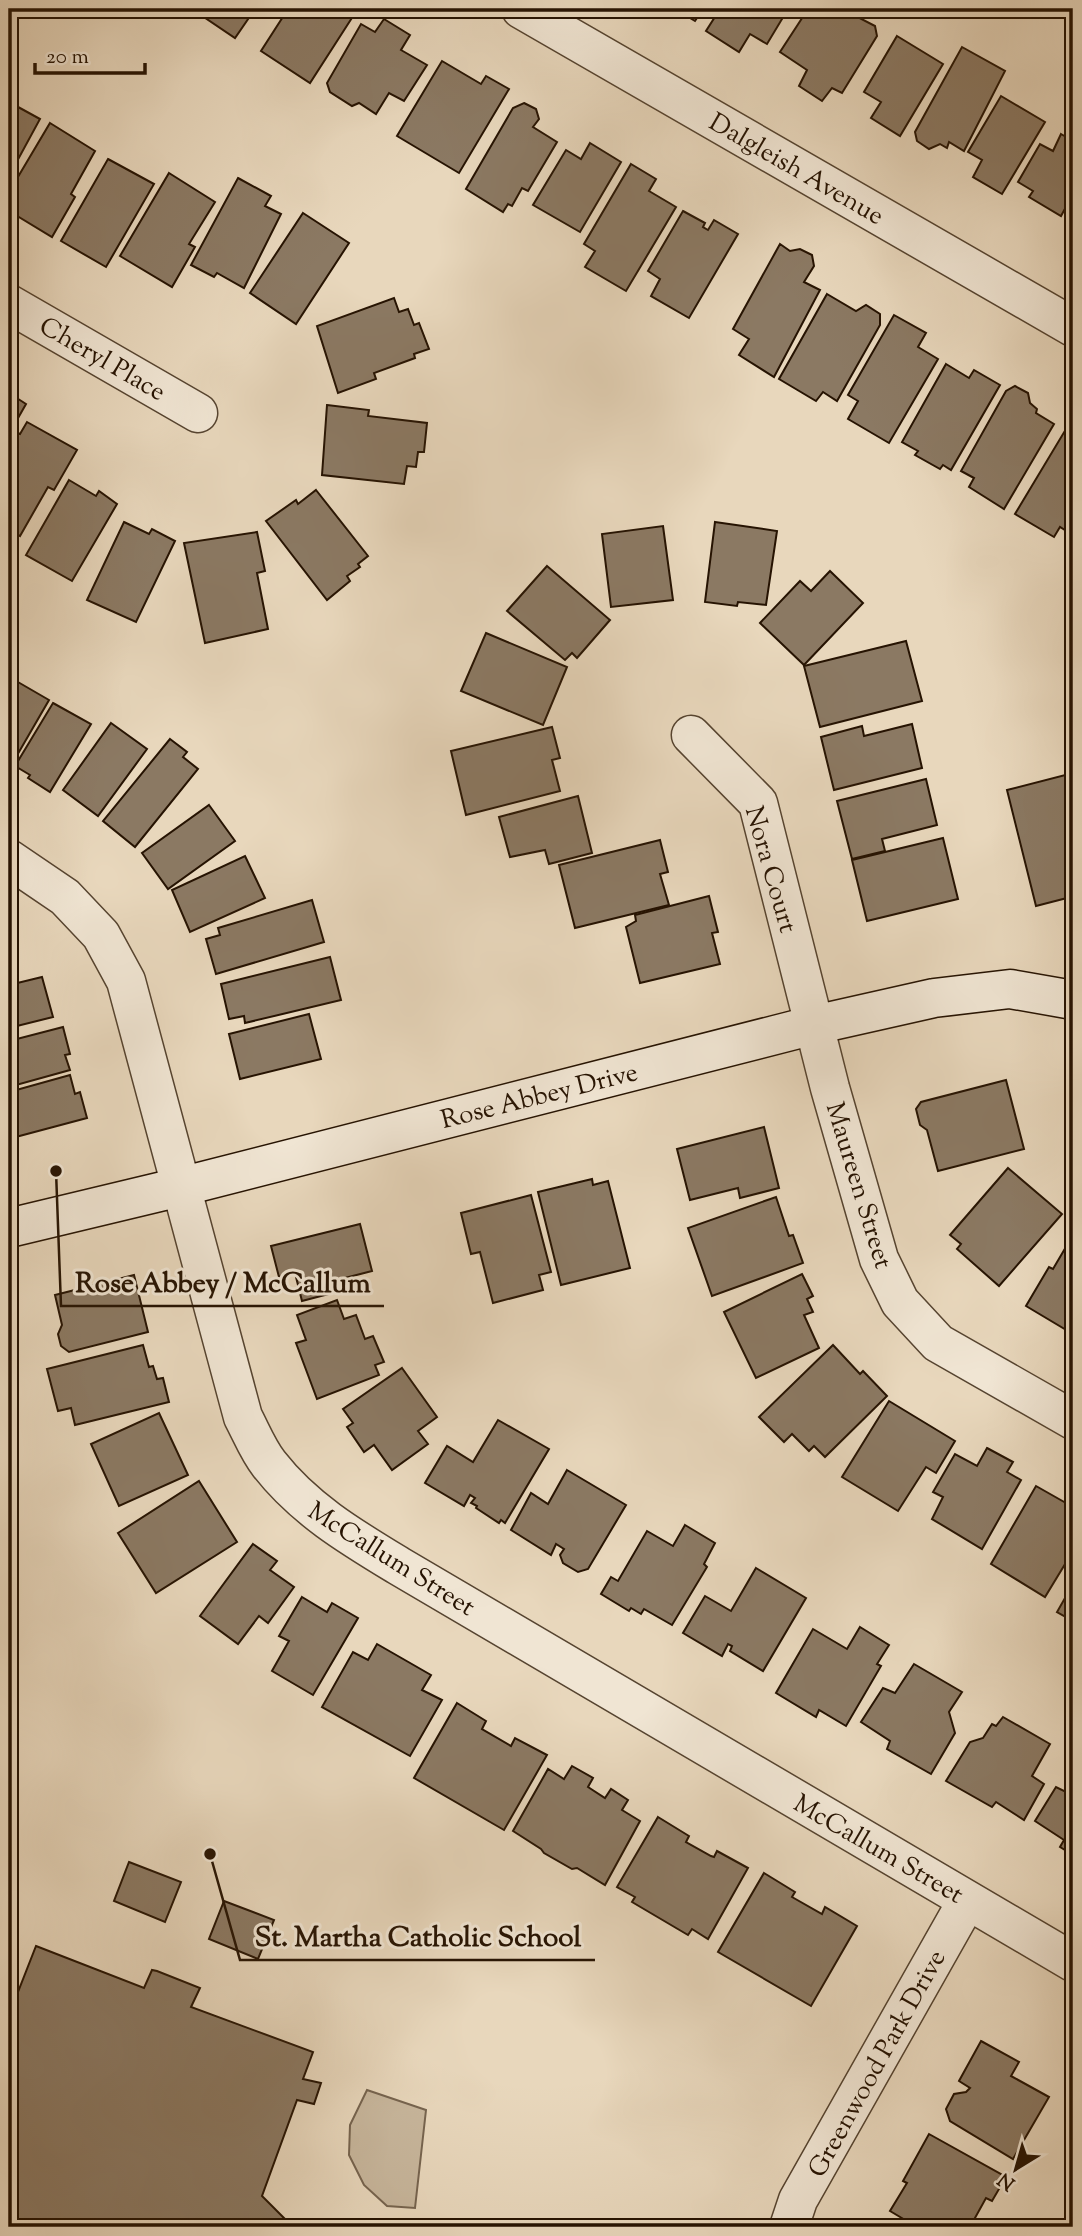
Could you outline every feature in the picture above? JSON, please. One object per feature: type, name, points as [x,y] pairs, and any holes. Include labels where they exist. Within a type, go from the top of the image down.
[{"type":"street","name":"Dalgleish Avenue","points":[[521,9],[1073,327]]},
{"type":"street","name":"Cheryl Place","points":[[9,304],[198,413]]},
{"type":"street","name":"Nora Court","points":[[691,735],[758,803],[814,1025]]},
{"type":"street","name":"McCallum Street","points":[[9,859],[65,897],[101,935],[127,981],[243,1417],[267,1462],[299,1499],[337,1528],[399,1566],[1073,1962]]},
{"type":"street","name":"Rose Abbey Drive","points":[[9,1228],[814,1025],[934,998],[1010,989],[1073,1000]]},
{"type":"street","name":"Maureen Street","points":[[814,1025],[879,1259],[900,1302],[938,1343],[1073,1420]]},
{"type":"street","name":"Greenwood Park Drive","points":[[789,2227],[798,2200],[967,1900]]},
{"type":"shaded area","points":[[367,2090],[426,2110],[415,2208],[387,2206],[364,2185],[349,2155],[350,2125]]},
{"type":"building","points":[[192,9],[255,9],[235,38]]},
{"type":"building","points":[[288,9],[357,10],[310,83],[261,51]]},
{"type":"building","points":[[675,9],[703,9],[695,21]]},
{"type":"building","points":[[720,9],[788,9],[767,44],[750,34],[739,52],[706,31]]},
{"type":"building","points":[[808,9],[815,9],[823,15],[826,9],[833,9],[846,17],[852,14],[875,26],[877,36],[842,93],[832,88],[822,101],[799,86],[807,70],[780,52]]},
{"type":"building","points":[[384,19],[410,35],[401,50],[427,65],[404,101],[389,93],[376,114],[359,103],[352,106],[330,92],[327,83],[361,24],[375,32]]},
{"type":"building","points":[[897,36],[943,64],[900,136],[871,118],[881,102],[864,92]]},
{"type":"building","points":[[962,47],[1005,71],[964,151],[949,142],[947,148],[940,144],[929,149],[917,141],[915,132]]},
{"type":"building","points":[[442,61],[481,84],[486,76],[509,89],[459,173],[397,136]]},
{"type":"building","points":[[1001,96],[1045,122],[1002,194],[973,177],[982,160],[968,152]]},
{"type":"building","points":[[9,102],[40,119],[9,176]]},
{"type":"building","points":[[524,103],[536,109],[539,119],[533,127],[557,142],[528,191],[522,188],[512,206],[508,204],[503,212],[466,189],[513,108]]},
{"type":"building","points":[[50,123],[95,151],[71,194],[75,197],[52,237],[9,211],[9,192]]},
{"type":"building","points":[[1061,134],[1073,141],[1073,194],[1061,216],[1029,197],[1033,191],[1018,182],[1040,144],[1053,151]]},
{"type":"building","points":[[590,143],[621,162],[580,232],[533,205],[566,150],[581,159]]},
{"type":"building","points":[[108,159],[154,184],[106,267],[61,241]]},
{"type":"building","points":[[631,164],[656,179],[649,191],[676,207],[626,291],[585,267],[595,251],[584,244]]},
{"type":"building","points":[[169,173],[215,202],[189,244],[195,247],[172,287],[120,256]]},
{"type":"building","points":[[238,178],[271,196],[265,206],[281,214],[244,288],[217,273],[214,277],[191,265]]},
{"type":"building","points":[[683,211],[705,223],[703,227],[708,230],[714,220],[738,234],[689,318],[651,296],[660,279],[648,271]]},
{"type":"building","points":[[303,213],[349,243],[296,324],[250,293]]},
{"type":"building","points":[[780,244],[790,251],[800,249],[812,255],[814,266],[804,282],[820,290],[774,377],[739,355],[749,339],[733,329]]},
{"type":"building","points":[[827,294],[856,311],[866,305],[880,314],[880,325],[837,401],[823,392],[816,401],[779,379]]},
{"type":"building","points":[[394,298],[399,312],[408,309],[414,325],[419,323],[429,349],[414,354],[415,358],[374,373],[376,379],[338,393],[317,326]]},
{"type":"building","points":[[894,315],[926,333],[918,347],[938,359],[889,443],[848,419],[858,401],[848,395]]},
{"type":"building","points":[[946,364],[969,378],[974,370],[1000,385],[951,470],[943,465],[940,469],[915,455],[918,451],[902,442]]},
{"type":"building","points":[[1015,386],[1028,393],[1030,403],[1037,409],[1036,413],[1054,424],[1004,509],[969,487],[974,478],[961,471],[1006,391]]},
{"type":"building","points":[[9,393],[26,404],[9,434]]},
{"type":"building","points":[[327,405],[369,410],[368,416],[427,423],[424,452],[418,452],[416,467],[407,466],[404,484],[322,475]]},
{"type":"building","points":[[27,422],[77,450],[54,490],[48,487],[20,536],[9,529],[9,448]]},
{"type":"building","points":[[1066,429],[1073,433],[1073,531],[1071,534],[1060,527],[1054,537],[1015,514]]},
{"type":"building","points":[[69,480],[96,496],[99,491],[117,504],[72,581],[26,555]]},
{"type":"building","points":[[316,490],[368,556],[358,564],[360,567],[347,576],[350,581],[327,600],[266,521],[296,500],[298,504]]},
{"type":"building","points":[[124,522],[149,534],[152,529],[175,541],[136,622],[87,600]]},
{"type":"building","points":[[715,522],[777,531],[766,605],[738,602],[737,606],[705,602]]},
{"type":"building","points":[[663,526],[673,600],[611,607],[602,534]]},
{"type":"building","points":[[257,532],[265,571],[257,573],[268,629],[205,643],[184,543]]},
{"type":"building","points":[[547,566],[610,620],[577,658],[572,653],[565,660],[507,611]]},
{"type":"building","points":[[830,571],[863,603],[804,665],[760,623],[800,581],[811,591]]},
{"type":"building","points":[[486,633],[567,667],[543,725],[461,691]]},
{"type":"building","points":[[906,641],[922,701],[820,727],[804,666]]},
{"type":"building","points":[[11,678],[49,700],[12,764],[9,762]]},
{"type":"building","points":[[53,703],[91,724],[50,792],[15,766]]},
{"type":"building","points":[[111,723],[147,749],[98,816],[63,790]]},
{"type":"building","points":[[912,724],[922,768],[834,790],[821,737],[862,726],[864,736]]},
{"type":"building","points":[[552,727],[560,758],[552,760],[560,791],[466,815],[451,751]]},
{"type":"building","points":[[170,739],[187,752],[183,757],[198,769],[135,847],[103,821]]},
{"type":"building","points":[[1073,773],[1073,902],[1069,904],[1067,898],[1036,906],[1007,790]]},
{"type":"building","points":[[926,779],[937,825],[882,839],[885,851],[852,859],[837,801]]},
{"type":"building","points":[[578,796],[592,853],[549,864],[545,850],[510,857],[499,817]]},
{"type":"building","points":[[209,805],[235,841],[168,889],[142,853]]},
{"type":"building","points":[[943,838],[958,899],[867,921],[852,860]]},
{"type":"building","points":[[660,840],[668,872],[660,874],[669,905],[575,928],[559,865]]},
{"type":"building","points":[[245,856],[265,898],[190,932],[172,890]]},
{"type":"building","points":[[709,896],[718,932],[712,933],[720,964],[640,983],[626,927],[636,921],[635,915]]},
{"type":"building","points":[[312,900],[324,942],[216,974],[206,939],[220,935],[218,928]]},
{"type":"building","points":[[330,957],[341,1000],[245,1023],[244,1016],[229,1019],[221,984]]},
{"type":"building","points":[[42,977],[53,1017],[9,1028],[9,985]]},
{"type":"building","points":[[309,1014],[321,1059],[240,1079],[229,1034]]},
{"type":"building","points":[[63,1027],[70,1054],[65,1055],[70,1070],[9,1087],[9,1041]]},
{"type":"building","points":[[70,1075],[75,1094],[80,1092],[87,1118],[12,1138],[9,1128],[9,1092]]},
{"type":"building","points":[[1006,1080],[1024,1149],[938,1171],[927,1130],[920,1125],[916,1109],[921,1102]]},
{"type":"building","points":[[764,1127],[779,1188],[740,1198],[738,1188],[690,1200],[677,1149]]},
{"type":"building","points":[[1008,1168],[1062,1214],[999,1286],[957,1249],[961,1244],[950,1235]]},
{"type":"building","points":[[592,1179],[593,1185],[608,1181],[630,1268],[561,1285],[538,1192]]},
{"type":"building","points":[[531,1195],[551,1272],[539,1275],[543,1290],[493,1303],[480,1252],[471,1254],[461,1213]]},
{"type":"building","points":[[776,1197],[789,1236],[793,1235],[803,1263],[712,1296],[688,1228]]},
{"type":"building","points":[[360,1224],[372,1271],[341,1279],[344,1290],[302,1301],[295,1273],[279,1277],[271,1246]]},
{"type":"building","points":[[1073,1235],[1073,1334],[1026,1306],[1049,1267],[1053,1269]]},
{"type":"building","points":[[802,1274],[813,1296],[807,1299],[813,1312],[804,1315],[819,1348],[756,1378],[724,1312]]},
{"type":"building","points":[[134,1275],[148,1332],[69,1352],[61,1346],[58,1334],[62,1325],[55,1295]]},
{"type":"building","points":[[337,1300],[344,1319],[356,1315],[365,1339],[373,1336],[384,1362],[375,1365],[379,1375],[317,1399],[296,1343],[306,1340],[297,1315]]},
{"type":"building","points":[[143,1345],[149,1367],[153,1366],[157,1379],[163,1378],[169,1402],[75,1425],[71,1408],[58,1411],[47,1369]]},
{"type":"building","points":[[833,1345],[860,1374],[863,1371],[887,1396],[825,1457],[814,1446],[809,1451],[792,1434],[784,1442],[759,1417]]},
{"type":"building","points":[[402,1368],[437,1417],[418,1431],[428,1444],[392,1470],[374,1445],[364,1452],[347,1427],[353,1423],[343,1409]]},
{"type":"building","points":[[889,1401],[955,1441],[936,1473],[926,1467],[898,1511],[842,1477]]},
{"type":"building","points":[[159,1413],[188,1475],[119,1506],[91,1444]]},
{"type":"building","points":[[498,1420],[549,1449],[505,1523],[501,1520],[499,1523],[476,1508],[477,1506],[471,1503],[475,1498],[470,1495],[464,1506],[425,1483],[447,1446],[473,1462]]},
{"type":"building","points":[[987,1448],[1013,1462],[1007,1472],[1021,1480],[982,1549],[932,1519],[943,1497],[933,1492],[955,1454],[977,1466]]},
{"type":"building","points":[[567,1470],[626,1505],[588,1569],[578,1572],[563,1563],[560,1555],[564,1549],[556,1544],[551,1555],[511,1530],[531,1493],[548,1504]]},
{"type":"building","points":[[199,1481],[237,1542],[156,1593],[118,1533]]},
{"type":"building","points":[[1036,1486],[1073,1507],[1073,1551],[1045,1597],[991,1564]]},
{"type":"building","points":[[685,1525],[715,1543],[704,1564],[707,1567],[672,1625],[644,1609],[641,1614],[631,1608],[629,1611],[601,1594],[611,1577],[618,1581],[647,1531],[673,1546]]},
{"type":"building","points":[[253,1544],[277,1561],[270,1570],[294,1587],[268,1623],[259,1616],[238,1644],[200,1616]]},
{"type":"building","points":[[756,1568],[806,1598],[763,1671],[730,1651],[732,1646],[728,1644],[722,1656],[683,1633],[705,1596],[731,1611]]},
{"type":"building","points":[[1073,1584],[1073,1621],[1057,1612]]},
{"type":"building","points":[[302,1597],[327,1612],[332,1603],[358,1618],[313,1695],[272,1671],[289,1641],[279,1636]]},
{"type":"building","points":[[860,1627],[889,1645],[877,1664],[881,1666],[846,1726],[819,1710],[816,1717],[776,1693],[813,1629],[847,1649]]},
{"type":"building","points":[[377,1644],[431,1675],[422,1690],[442,1700],[410,1756],[322,1707],[353,1652],[368,1660]]},
{"type":"building","points":[[914,1664],[962,1692],[949,1712],[955,1733],[931,1774],[887,1749],[890,1741],[861,1722],[883,1688],[895,1693]]},
{"type":"building","points":[[457,1703],[486,1721],[482,1729],[511,1746],[515,1738],[547,1755],[504,1830],[414,1778]]},
{"type":"building","points":[[1003,1717],[1050,1744],[1032,1776],[1044,1784],[1024,1820],[996,1802],[992,1807],[946,1781],[970,1742],[983,1738],[992,1724],[996,1726]]},
{"type":"building","points":[[572,1766],[593,1778],[588,1787],[605,1798],[611,1789],[628,1800],[622,1810],[640,1821],[605,1885],[544,1853],[513,1831],[548,1769],[564,1779]]},
{"type":"building","points":[[1073,1783],[1073,1855],[1060,1847],[1064,1840],[1035,1821],[1056,1787],[1068,1793]]},
{"type":"building","points":[[658,1817],[689,1836],[686,1842],[714,1857],[717,1851],[748,1868],[708,1939],[692,1929],[688,1935],[632,1902],[635,1897],[617,1887]]},
{"type":"building","points":[[129,1862],[181,1882],[165,1922],[114,1901]]},
{"type":"building","points":[[764,1873],[795,1892],[792,1897],[822,1914],[825,1907],[857,1926],[811,2006],[718,1952]]},
{"type":"building","points":[[224,1901],[274,1920],[258,1959],[209,1939]]},
{"type":"building","points":[[36,1946],[144,1988],[152,1970],[157,1971],[200,1988],[191,2007],[313,2052],[303,2079],[321,2083],[314,2104],[297,2100],[262,2196],[293,2227],[9,2226],[9,2015]]},
{"type":"building","points":[[981,2041],[1019,2062],[1011,2076],[1049,2097],[1013,2159],[950,2121],[946,2109],[954,2094],[966,2092],[970,2088],[959,2081]]},
{"type":"building","points":[[929,2134],[1006,2177],[992,2201],[986,2198],[970,2227],[917,2227],[890,2211],[907,2183],[903,2181]]},
{"type":"place","name":"Rose Abbey / McCallum","points":[[56,1171]]},
{"type":"place","name":"St. Martha Catholic School","points":[[210,1854]]}]
